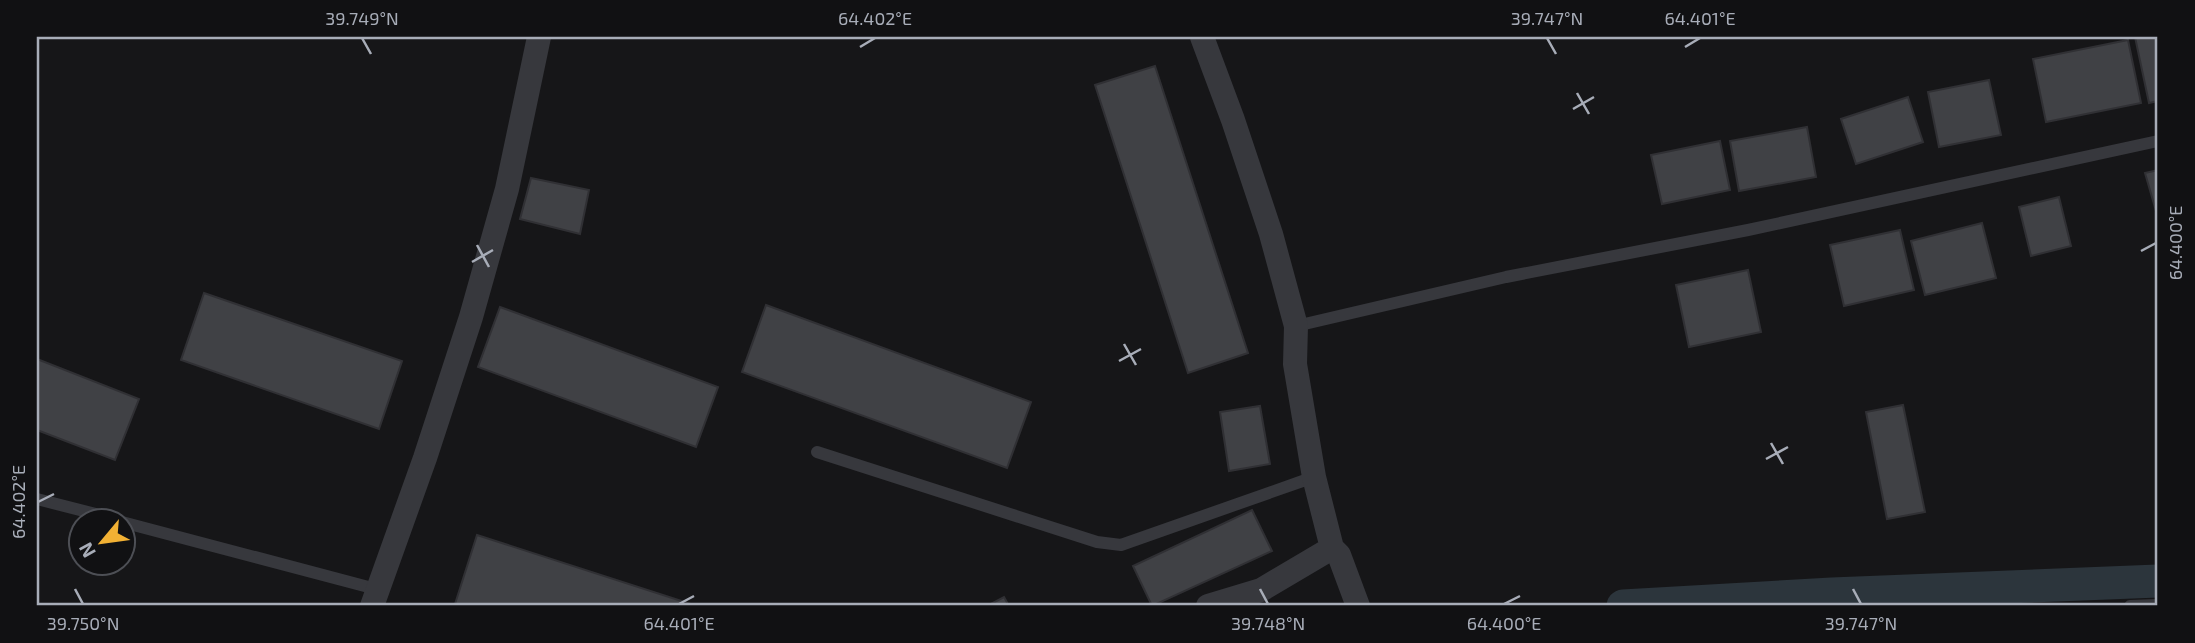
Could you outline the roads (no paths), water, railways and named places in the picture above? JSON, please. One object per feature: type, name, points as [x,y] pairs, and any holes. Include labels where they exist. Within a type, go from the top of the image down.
[{"type":"street","points":[[374,598],[425,458],[471,317],[507,189],[539,37]]},
{"type":"street","points":[[1202,37],[1271,234],[1296,327],[1295,364],[1314,477],[1336,552],[1358,606]]},
{"type":"street","points":[[1208,606],[1261,590],[1336,552]]},
{"type":"lane","points":[[1296,327],[1506,277],[1748,230],[2158,141]]},
{"type":"lane","points":[[817,452],[1097,542],[1121,545],[1314,477]]},
{"type":"lane","points":[[37,499],[66,507]]},
{"type":"lane","points":[[136,526],[374,598]]},
{"type":"lane","points":[[2130,606],[2158,605]]},
{"type":"waterway","points":[[1623,606],[1832,594],[2158,581]]}]
